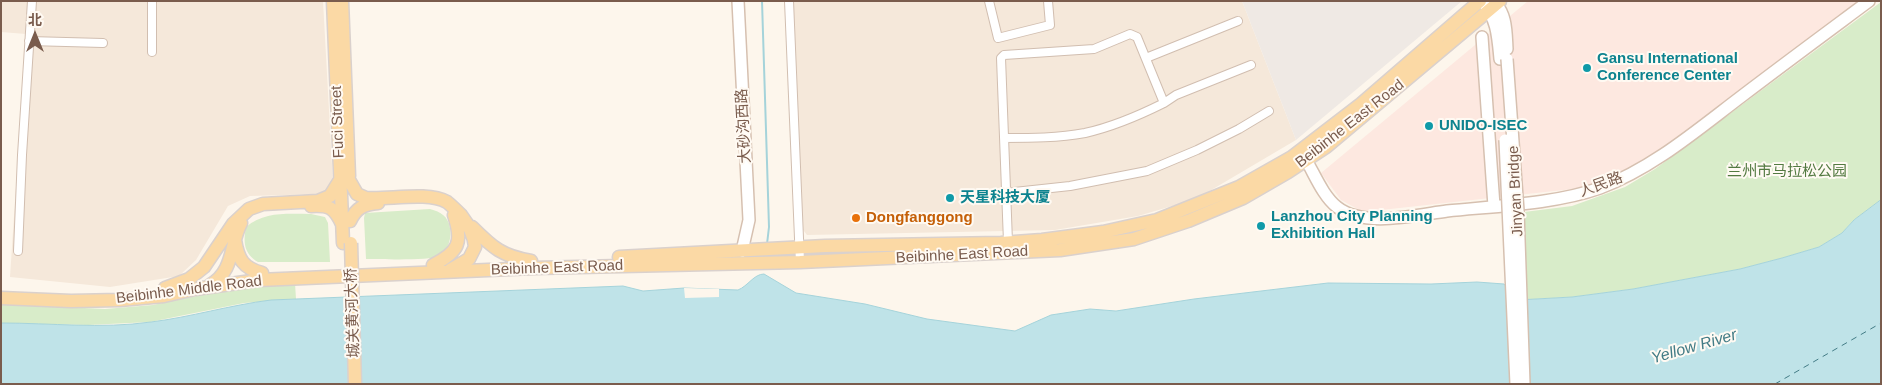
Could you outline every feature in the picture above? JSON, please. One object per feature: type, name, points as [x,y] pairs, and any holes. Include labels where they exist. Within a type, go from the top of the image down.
[{"type":"main road","points":[[327,1],[332,90],[342,114]]},
{"type":"main road","name":"Fuci Street","points":[[333,1],[339,40],[347,243]]},
{"type":"main road","name":"Fuci Street","points":[[339,40],[342,1]]},
{"type":"main road","points":[[342,114],[350,91],[348,1]]},
{"type":"main road","name":"Beibinhe East Road","points":[[796,255],[868,245],[1042,240],[1131,227],[1191,208],[1239,187],[1309,145],[1490,3]]},
{"type":"main road","name":"Beibinhe East Road","points":[[348,273],[456,268],[472,261],[749,254],[796,255],[1060,250],[1134,239],[1188,222],[1243,198],[1326,147],[1459,36],[1490,3]]},
{"type":"main road","points":[[195,289],[208,287],[226,275],[233,224],[248,209],[264,204],[318,201],[330,196],[345,180],[357,194],[373,199],[434,198],[446,201],[475,241],[472,261],[504,270]]},
{"type":"main road","points":[[165,288],[182,282],[196,274],[231,238],[248,215],[268,208],[324,206],[332,209],[346,223],[354,212],[364,205],[373,203],[431,203],[459,217],[500,252],[531,261]]},
{"type":"main road","points":[[438,269],[458,245],[459,217]]},
{"type":"main road","points":[[231,238],[246,267],[262,272]]},
{"type":"main road","name":"城关黄河大桥","points":[[347,243],[349,384]]},
{"type":"main road","name":"城关黄河大桥","points":[[347,243],[355,384]]},
{"type":"main road","name":"Beibinhe East Road","points":[[438,269],[504,270],[749,254]]},
{"type":"main road","name":"Beibinhe Middle Road","points":[[1,291],[71,295],[120,294],[165,288],[226,275],[262,272],[348,273]]},
{"type":"main road","name":"Beibinhe Middle Road","points":[[1,298],[71,302],[120,300],[164,296],[245,281],[348,273]]},
{"type":"main road","points":[[226,275],[245,281]]},
{"type":"street","points":[[18,250],[32,1]]},
{"type":"street","points":[[152,1],[152,52]]},
{"type":"street","name":"大砂沟西路","points":[[738,1],[749,254]]},
{"type":"street","points":[[789,1],[796,255]]},
{"type":"street","points":[[989,1],[998,38],[1050,25],[1048,1]]},
{"type":"street","name":"人民路","points":[[1306,160],[1327,196],[1336,207],[1348,214],[1362,218],[1390,217],[1494,206],[1576,194],[1598,188],[1624,178],[1669,151],[1869,1]]},
{"type":"street","points":[[1490,3],[1504,59]]},
{"type":"street","points":[[1146,58],[1238,21]]},
{"type":"street","points":[[1008,242],[1001,58],[1004,55],[1094,49],[1130,34],[1138,37],[1164,103]]},
{"type":"street","points":[[1459,36],[1470,34],[1482,37],[1491,43],[1504,59]]},
{"type":"street","points":[[1482,37],[1494,206]]},
{"type":"street","points":[[29,40],[103,43]]},
{"type":"street","name":"Jinyan Bridge","points":[[1504,59],[1516,384]]},
{"type":"street","name":"Jinyan Bridge","points":[[1504,59],[1518,211],[1524,384]]},
{"type":"street","points":[[1004,138],[1045,138],[1086,132],[1141,114],[1176,95],[1251,65]]},
{"type":"street","points":[[1005,193],[1070,186],[1147,170],[1197,150],[1239,129],[1269,111]]},
{"type":"shaded area","points":[[1,1],[323,1],[333,183],[322,194],[250,196],[228,206],[196,260],[179,276],[110,287],[10,277],[26,34],[1,32]]},
{"type":"shaded area","points":[[785,1],[1242,1],[1296,140],[1196,199],[1138,216],[1055,230],[807,235],[794,218]]},
{"type":"shaded area","points":[[1242,1],[1462,1],[1296,140]]},
{"type":"shaded area","points":[[1528,1],[1860,1],[1694,129],[1600,186],[1363,212],[1341,200],[1321,173]]},
{"type":"green space","name":"兰州市马拉松公园","points":[[1881,2],[1881,200],[1854,220],[1842,233],[1819,247],[1740,269],[1633,289],[1572,297],[1518,300],[1516,213],[1572,206],[1625,187],[1655,169]]},
{"type":"green space","points":[[430,209],[443,215],[448,220],[450,228],[449,243],[443,254],[434,258],[366,259],[365,213]]},
{"type":"green space","points":[[277,214],[311,214],[325,217],[328,223],[330,262],[258,262],[247,251],[245,243],[246,227],[253,222]]},
{"type":"green space","points":[[295,283],[296,299],[244,303],[150,322],[88,325],[1,323],[1,304],[105,309],[153,305],[240,287]]},
{"type":"water","name":"Yellow River","points":[[1881,200],[1881,384],[1,384],[1,323],[132,324],[166,320],[271,300],[623,286],[643,291],[684,288],[738,290],[757,276],[764,274],[796,293],[865,304],[927,319],[1015,331],[1051,315],[1090,309],[1116,311],[1194,299],[1328,283],[1431,284],[1477,282],[1504,284],[1518,300],[1572,297],[1633,289],[1740,269],[1819,247],[1842,233],[1854,220]]},
{"type":"pier","points":[[684,288],[719,289],[719,297],[685,298]]},
{"type":"waterway","points":[[762,1],[769,227],[767,244]]},
{"type":"ferry route","points":[[1775,384],[1881,323]]},
{"type":"place","name":"Gansu International Conference Center","points":[[1587,68]]},
{"type":"place","name":"UNIDO-ISEC","points":[[1429,126]]},
{"type":"place","name":"天星科技大厦","points":[[950,198]]},
{"type":"place","name":"Dongfanggong","points":[[856,218]]},
{"type":"place","name":"Lanzhou City Planning Exhibition Hall","points":[[1261,226]]}]
